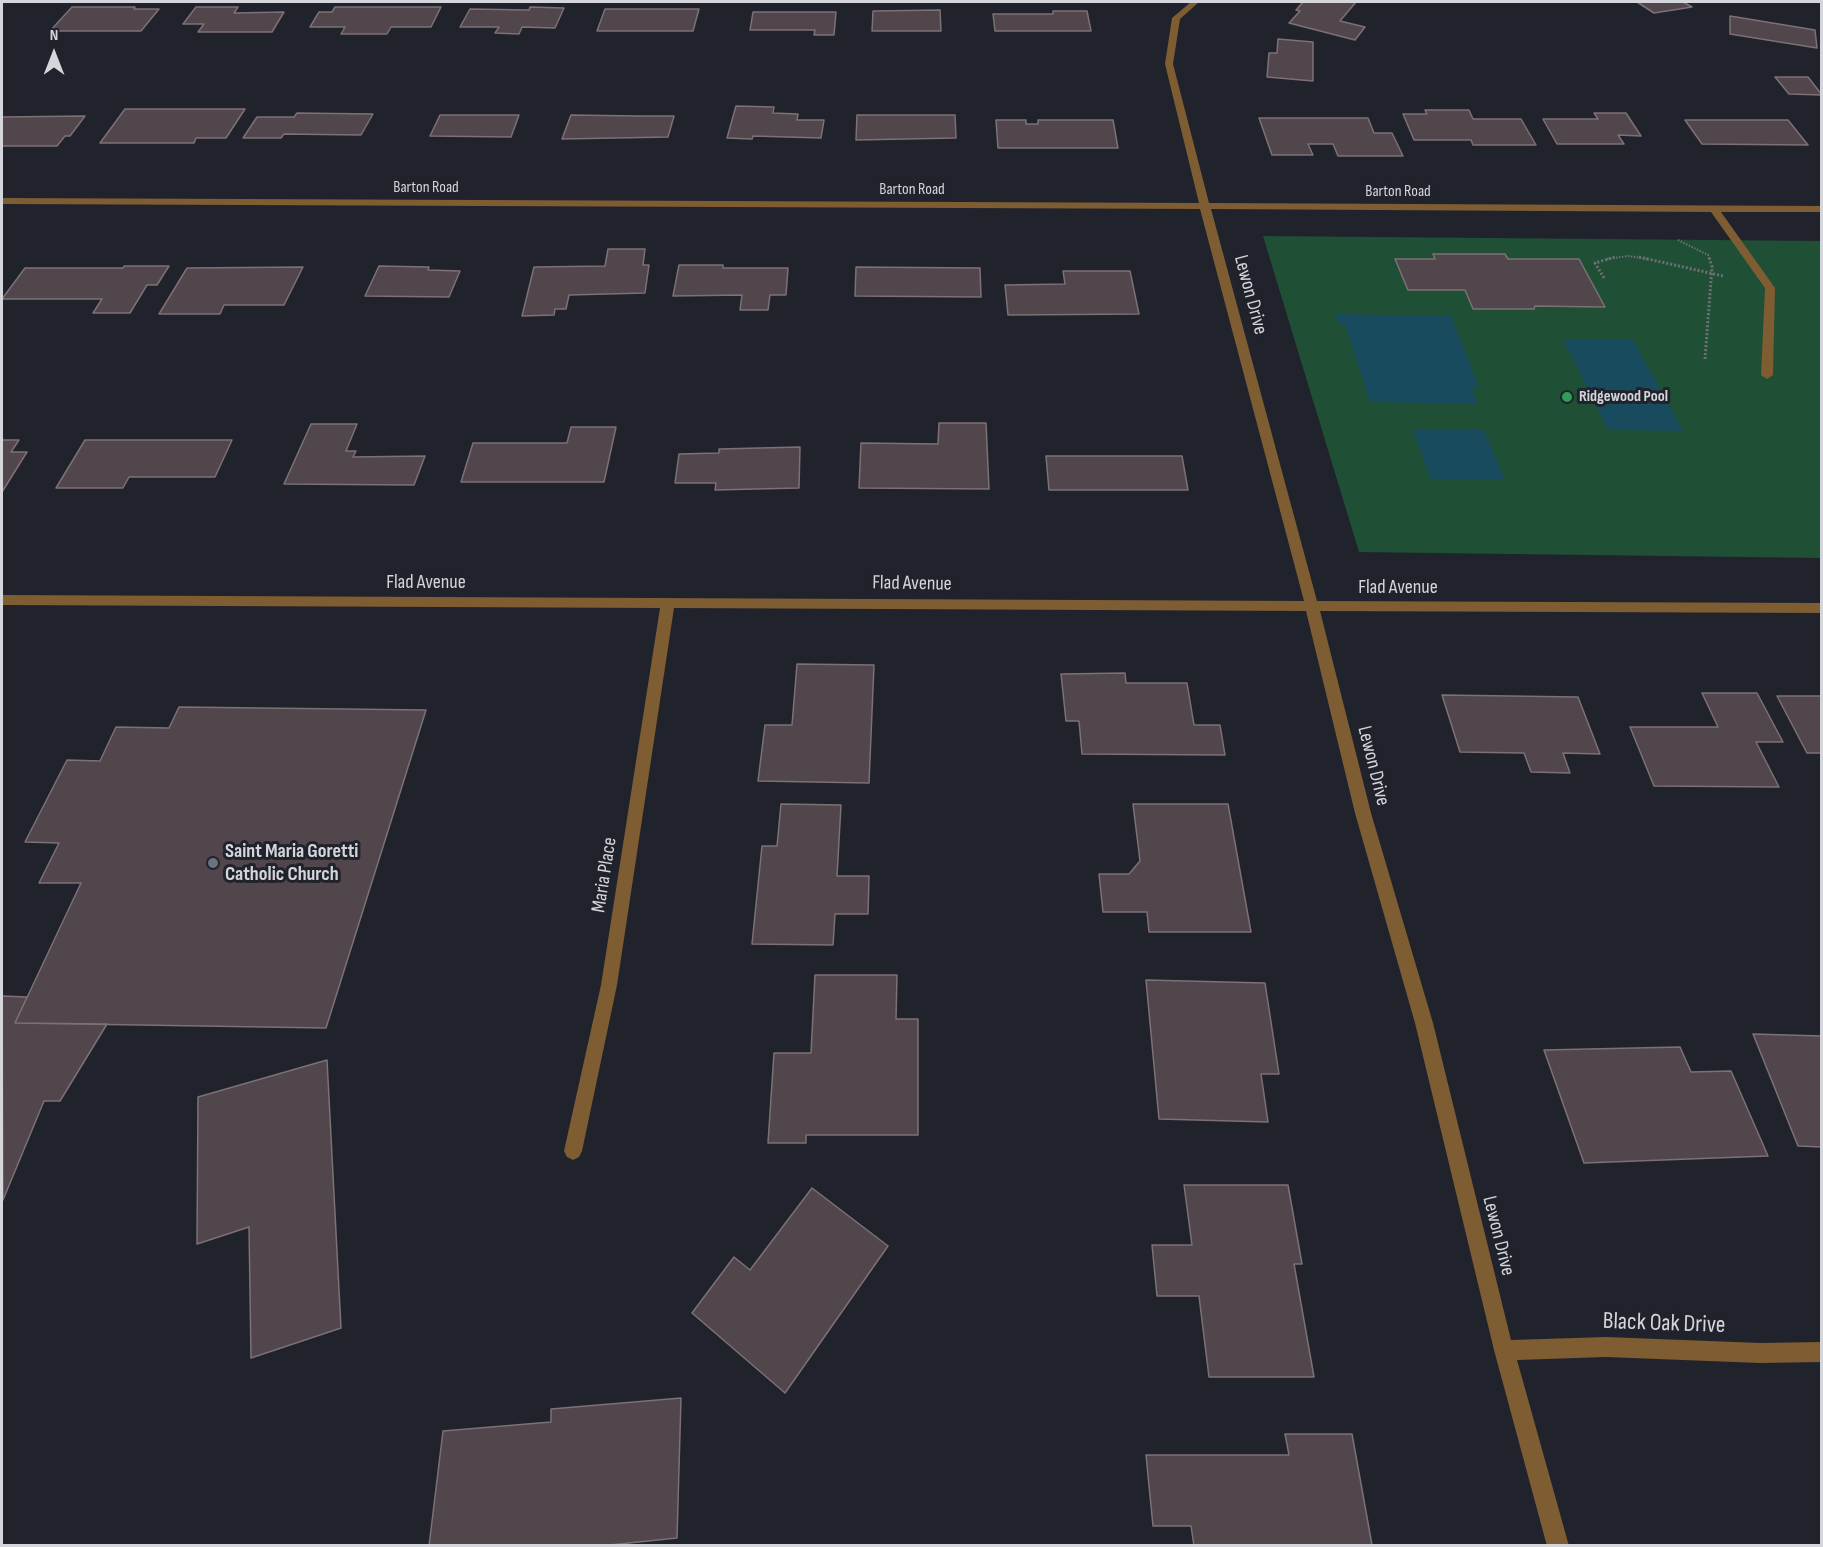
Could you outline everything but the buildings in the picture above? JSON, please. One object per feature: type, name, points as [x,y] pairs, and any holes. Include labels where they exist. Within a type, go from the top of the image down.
[{"type":"street","name":"Lewon Drive","points":[[1195,2],[1176,18],[1169,64],[1204,206],[1312,607],[1363,813],[1424,1023],[1504,1350],[1558,1545]]},
{"type":"street","name":"Barton Road","points":[[2,201],[1821,209]]},
{"type":"street","points":[[1714,209],[1770,288],[1767,375]]},
{"type":"street","name":"Flad Avenue","points":[[2,600],[1821,608]]},
{"type":"street","name":"Maria Place","points":[[573,1151],[609,985],[668,603]]},
{"type":"street","name":"Black Oak Drive","points":[[1504,1350],[1606,1347],[1760,1353],[1821,1352]]},
{"type":"path","points":[[1675,237],[1708,255],[1712,267],[1705,359]]},
{"type":"path","points":[[1604,278],[1595,263],[1625,255],[1647,257],[1712,274],[1768,285]]},
{"type":"green space","name":"Ridgewood Pool","points":[[1263,236],[1821,241],[1821,558],[1359,552]]},
{"type":"water","points":[[1335,314],[1451,316],[1479,387],[1471,387],[1478,404],[1370,402],[1345,325],[1338,324]]},
{"type":"water","points":[[1563,339],[1633,340],[1683,431],[1608,430]]},
{"type":"water","points":[[1413,430],[1484,430],[1505,480],[1431,480]]},
{"type":"place","name":"Ridgewood Pool","points":[[1567,397]]},
{"type":"place","name":"Saint Maria Goretti Catholic Church","points":[[213,863]]}]
